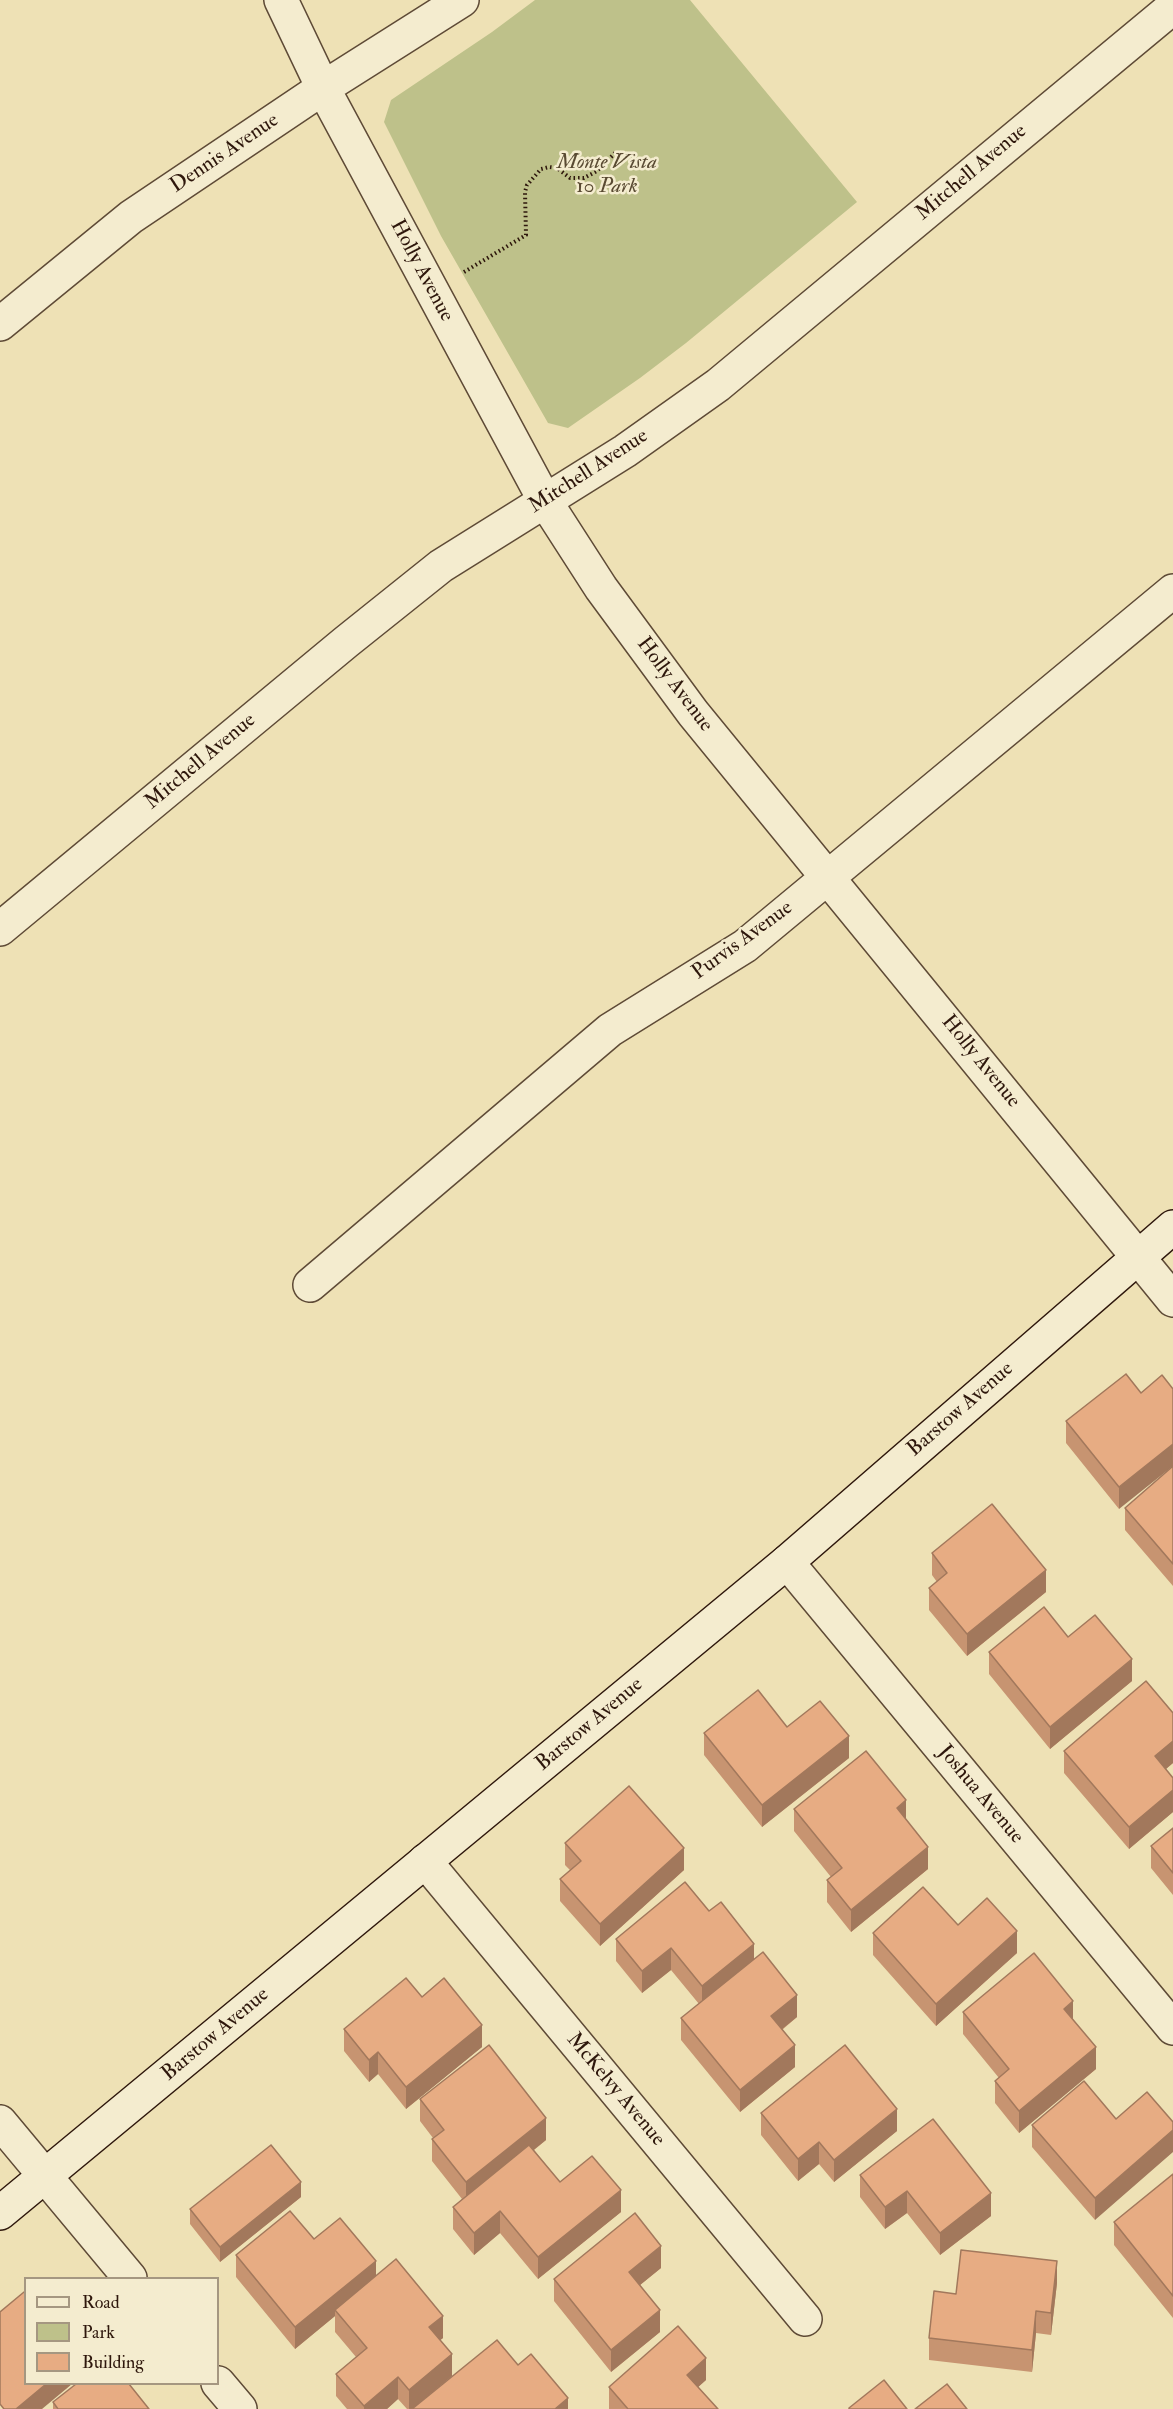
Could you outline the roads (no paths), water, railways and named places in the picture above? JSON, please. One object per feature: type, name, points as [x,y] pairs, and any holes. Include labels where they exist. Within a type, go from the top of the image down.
[{"type":"street","name":"Holly Avenue","points":[[281,0],[323,88],[545,501],[601,588],[693,713],[1173,1300]]},
{"type":"street","name":"Dennis Avenue","points":[[0,324],[132,217],[323,88],[462,0]]},
{"type":"street","name":"Mitchell Avenue","points":[[0,928],[441,566],[625,451],[718,385],[1173,7]]},
{"type":"street","name":"Purvis Avenue","points":[[310,1285],[610,1030],[745,946],[1173,591]]},
{"type":"street","name":"Barstow Avenue","points":[[0,2213],[787,1562],[1173,1227]]},
{"type":"street","name":"Joshua Avenue","points":[[787,1562],[1173,2028]]},
{"type":"street","name":"McKelvy Avenue","points":[[425,1861],[805,2319]]},
{"type":"street","points":[[0,2122],[129,2277]]},
{"type":"street","points":[[219,2384],[240,2409]]},
{"type":"park label","name":"Monte Vista 10 Park","points":[[607,175]]}]
